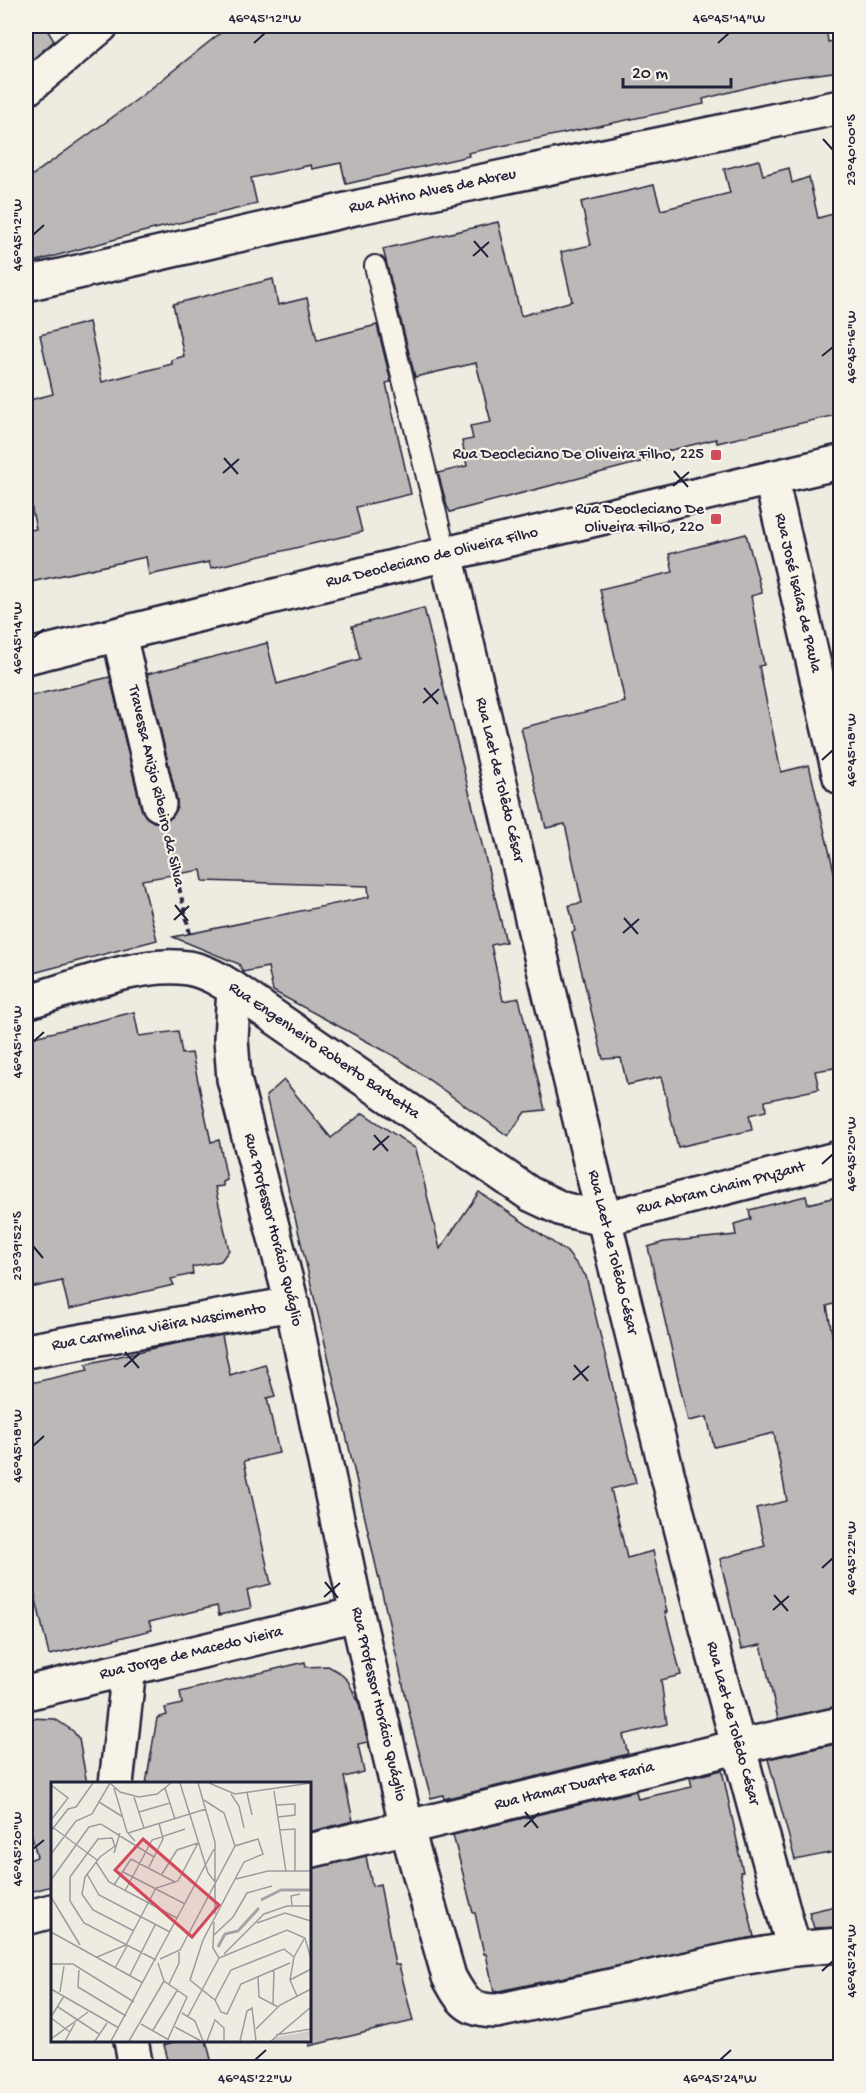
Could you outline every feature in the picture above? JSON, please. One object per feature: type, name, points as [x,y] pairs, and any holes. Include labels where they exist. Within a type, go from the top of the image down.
[{"type":"street","points":[[26,89],[101,26]]},
{"type":"street","name":"Rua Altino Alves de Abreu","points":[[26,284],[359,207],[840,107]]},
{"type":"street","name":"Rua Deocleciano de Oliveira Filho","points":[[26,657],[446,554],[840,462]]},
{"type":"street","name":"Rua José Isaías de Paula","points":[[771,479],[840,777]]},
{"type":"street","name":"Rua Laet de Tolêdo César","points":[[446,554],[603,1220],[737,1747],[794,1949]]},
{"type":"street","name":"Travessa Anizio Ribeiro da Silva","points":[[119,635],[159,804]]},
{"type":"street","name":"Rua Engenheiro Roberto Barbetta","points":[[26,1002],[134,971],[188,968],[209,974],[530,1194],[562,1209],[603,1220]]},
{"type":"street","name":"Rua Professor Horácio Quáglio","points":[[234,989],[231,1039],[234,1079],[292,1304],[357,1614],[407,1829],[449,1977],[459,1994],[468,2005],[480,2011],[497,2011],[729,1960],[794,1949],[840,1946]]},
{"type":"street","name":"Rua Abram Chaim Pryzant","points":[[603,1220],[840,1158]]},
{"type":"street","name":"Rua Carmelina Viêira Nascimento","points":[[26,1351],[292,1304]]},
{"type":"street","name":"Rua Jorge de Macedo Vieira","points":[[26,1693],[357,1614]]},
{"type":"street","points":[[116,1782],[129,1668]]},
{"type":"street","name":"Rua Itamar Duarte Faria","points":[[310,1851],[840,1724]]},
{"type":"street","points":[[26,1918],[51,1911]]},
{"type":"street","points":[[131,2042],[136,2067]]},
{"type":"lane","points":[[375,266],[446,554]]},
{"type":"path","points":[[839,26],[840,33]]},
{"type":"path","name":"Travessa Anizio Ribeiro da Silva","points":[[159,804],[198,971]]},
{"type":"building","points":[[26,26],[45,26],[54,41],[26,65]]},
{"type":"building","points":[[229,26],[826,26],[828,42],[835,41],[840,71],[781,79],[703,99],[704,104],[468,153],[469,156],[346,184],[341,163],[312,169],[311,165],[251,178],[257,204],[134,234],[26,264],[26,180],[139,98]]},
{"type":"building","points":[[759,160],[763,175],[789,168],[792,183],[809,177],[818,218],[840,212],[840,414],[717,443],[716,439],[651,455],[652,459],[450,512],[438,473],[467,466],[462,441],[473,439],[470,426],[491,422],[476,363],[415,377],[383,249],[498,222],[521,316],[572,301],[561,252],[591,245],[581,202],[654,185],[661,210],[730,193],[724,169]]},
{"type":"building","points":[[273,279],[278,305],[307,298],[317,340],[377,325],[391,382],[386,383],[411,494],[356,507],[362,532],[211,568],[209,562],[149,575],[146,557],[26,583],[26,531],[36,529],[26,482],[26,401],[53,394],[40,335],[89,322],[102,382],[172,364],[171,360],[184,356],[173,304]]},
{"type":"building","points":[[746,534],[762,593],[751,596],[764,665],[759,666],[781,772],[809,765],[840,897],[840,1067],[815,1071],[819,1089],[765,1101],[766,1111],[749,1115],[752,1130],[678,1147],[661,1077],[627,1085],[621,1058],[603,1059],[572,932],[575,931],[569,905],[582,903],[565,824],[546,828],[521,728],[625,702],[600,589],[673,572],[669,554]]},
{"type":"building","points":[[424,608],[506,942],[491,945],[503,1001],[519,998],[545,1110],[525,1112],[508,1136],[398,1058],[273,991],[268,967],[243,972],[239,964],[173,937],[369,897],[368,886],[203,881],[201,870],[142,880],[157,940],[26,975],[26,697],[110,677],[141,808],[146,817],[154,822],[163,822],[172,817],[177,809],[177,800],[147,674],[267,643],[277,684],[360,659],[352,626]]},
{"type":"building","points":[[134,1012],[139,1036],[178,1031],[182,1054],[192,1053],[211,1142],[219,1140],[227,1180],[223,1182],[223,1186],[215,1187],[229,1250],[221,1261],[192,1267],[193,1274],[171,1279],[174,1285],[69,1309],[62,1281],[26,1289],[26,1039]]},
{"type":"building","points":[[284,1080],[331,1138],[363,1113],[416,1149],[440,1249],[479,1192],[567,1252],[586,1276],[636,1483],[611,1489],[627,1558],[653,1551],[681,1675],[661,1680],[667,1724],[623,1735],[628,1754],[444,1799],[443,1795],[431,1798],[266,1096]]},
{"type":"building","points":[[806,1196],[808,1204],[840,1196],[840,1302],[827,1306],[840,1377],[840,1706],[778,1719],[761,1645],[741,1649],[720,1559],[765,1546],[756,1508],[787,1501],[774,1433],[714,1447],[707,1417],[688,1421],[648,1247],[664,1242],[736,1235],[734,1224],[751,1219],[749,1210]]},
{"type":"building","points":[[222,1335],[230,1375],[265,1364],[275,1396],[267,1398],[279,1453],[244,1461],[271,1584],[247,1590],[251,1608],[219,1615],[217,1606],[149,1622],[152,1630],[49,1655],[26,1557],[26,1384],[88,1370],[86,1364]]},
{"type":"building","points":[[305,1662],[306,1667],[328,1666],[339,1672],[348,1681],[359,1704],[368,1742],[358,1744],[364,1772],[344,1777],[353,1821],[310,1832],[310,1782],[146,1782],[157,1718],[167,1715],[165,1708],[182,1704],[180,1692]]},
{"type":"building","points":[[26,1718],[55,1719],[73,1731],[79,1739],[87,1782],[51,1782],[51,1886],[26,1893],[26,1861],[37,1857],[26,1811]]},
{"type":"building","points":[[840,1743],[840,1851],[795,1860],[768,1759]]},
{"type":"building","points":[[722,1770],[754,1937],[494,1992],[486,1954],[484,1954],[453,1835],[636,1791],[638,1799],[692,1787],[690,1778]]},
{"type":"building","points":[[366,1856],[372,1886],[380,1884],[395,1965],[399,1965],[413,2021],[309,2046],[310,1869]]},
{"type":"building","points":[[840,1905],[840,1927],[814,1928],[809,1912]]},
{"type":"building","points":[[173,2042],[207,2042],[213,2067],[170,2067],[164,2045]]},
{"type":"place","name":"Rua Deocleciano De Oliveira Filho, 225","points":[[716,455]]},
{"type":"place","name":"Rua Deocleciano De Oliveira Filho, 220","points":[[716,519]]}]
